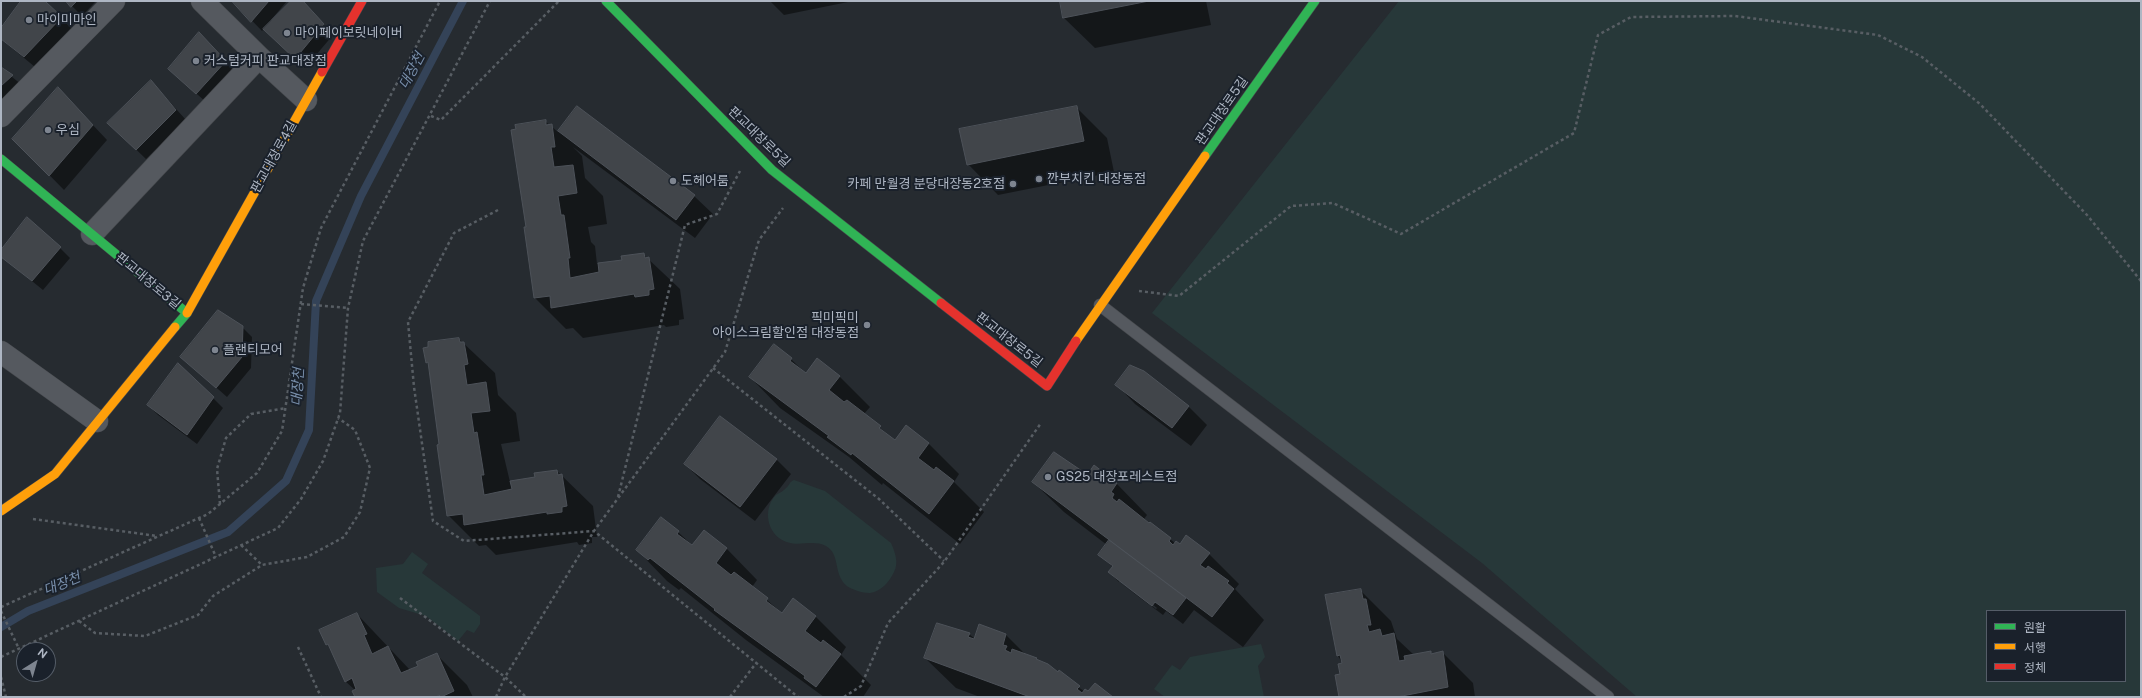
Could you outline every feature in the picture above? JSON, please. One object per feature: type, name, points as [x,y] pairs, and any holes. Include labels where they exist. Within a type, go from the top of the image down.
[{"type":"street","points":[[1,116],[114,1]]},
{"type":"street","points":[[202,1],[259,57],[306,100]]},
{"type":"street","name":"판교대장로4길","points":[[187,313],[362,1]]},
{"type":"street","name":"판교대장로5길","points":[[606,1],[772,170],[1047,386],[1100,305],[1315,1]]},
{"type":"street","points":[[92,234],[259,57]]},
{"type":"street","name":"판교대장로3길","points":[[1,159],[187,313],[55,474],[1,511]]},
{"type":"street","points":[[1,352],[98,421]]},
{"type":"lane","points":[[1100,305],[1608,697]]},
{"type":"path","points":[[1,607],[208,514],[257,473],[282,431],[302,304],[321,228],[440,1]]},
{"type":"path","points":[[34,642],[215,556],[278,528],[301,499],[323,461],[338,418],[348,308],[363,241],[490,1]]},
{"type":"path","points":[[430,116],[441,120],[559,1]]},
{"type":"path","points":[[1112,288],[1179,296],[1292,206],[1333,203],[1401,234],[1574,133],[1598,35],[1631,17],[1735,16],[1878,35],[1922,58],[1980,104],[2087,215],[2141,281]]},
{"type":"path","points":[[617,499],[685,225],[717,214],[751,149]]},
{"type":"path","points":[[496,697],[505,677],[594,531],[725,352],[759,240],[797,189]]},
{"type":"path","points":[[498,210],[454,233],[408,322],[414,387],[433,521],[464,541],[594,531],[757,662],[798,697]]},
{"type":"path","points":[[302,304],[348,308]]},
{"type":"path","points":[[713,368],[878,499],[944,562]]},
{"type":"path","points":[[220,504],[217,469],[226,438],[251,414],[286,408]]},
{"type":"path","points":[[78,621],[95,633],[145,636],[198,615],[213,596],[262,565],[307,557],[344,537],[360,512],[370,468],[355,430],[338,418]]},
{"type":"path","points":[[844,697],[861,686],[888,623],[944,562],[1041,423]]},
{"type":"path","points":[[199,518],[215,556]]},
{"type":"path","points":[[32,519],[158,536]]},
{"type":"path","points":[[241,545],[262,565]]},
{"type":"path","points":[[400,598],[505,677],[526,697]]},
{"type":"path","points":[[1,611],[16,644]]},
{"type":"path","points":[[298,647],[321,697]]},
{"type":"path","points":[[1,657],[16,650]]},
{"type":"path","points":[[730,697],[757,662]]},
{"type":"path","points":[[1,677],[6,697]]},
{"type":"shaded area","points":[[1399,1],[2141,1],[2141,697],[1637,697],[1482,563],[1152,313]]},
{"type":"shaded area","points":[[794,480],[825,491],[891,543],[896,558],[896,565],[894,572],[885,586],[874,592],[864,593],[847,586],[839,575],[831,550],[826,546],[815,543],[791,543],[779,538],[775,534],[769,523],[768,511],[770,505],[776,495],[784,490]]},
{"type":"shaded area","points":[[412,552],[428,564],[422,573],[480,616],[480,624],[474,633],[467,630],[458,641],[426,616],[399,608],[377,592],[376,568],[403,564]]},
{"type":"shaded area","points":[[1261,644],[1265,657],[1258,666],[1264,697],[1165,697],[1154,689],[1172,665],[1180,670],[1190,657]]},
{"type":"building","points":[[21,1],[45,1],[62,17],[24,57],[1,39],[1,28]]},
{"type":"building","points":[[66,1],[77,1],[71,7]]},
{"type":"building","points":[[232,1],[269,1],[251,22]]},
{"type":"building","points":[[291,1],[303,1],[324,24],[295,59],[263,29]]},
{"type":"building","points":[[1060,1],[1149,1],[1063,18]]},
{"type":"building","points":[[199,32],[226,61],[196,94],[168,69]]},
{"type":"building","points":[[1,67],[13,75],[1,86]]},
{"type":"building","points":[[151,80],[176,110],[136,150],[107,123]]},
{"type":"building","points":[[58,87],[93,125],[49,176],[12,139]]},
{"type":"building","points":[[577,106],[695,195],[676,220],[558,131]]},
{"type":"building","points":[[1077,106],[1084,141],[967,165],[959,129]]},
{"type":"building","points":[[546,120],[546,125],[552,124],[555,147],[551,147],[554,167],[573,165],[577,193],[558,196],[561,215],[564,215],[570,258],[568,258],[570,278],[599,272],[598,263],[622,260],[621,256],[644,253],[645,258],[649,257],[654,289],[649,290],[649,295],[635,297],[634,294],[551,308],[550,296],[534,298],[524,227],[526,227],[511,130],[516,129],[515,125]]},
{"type":"building","points":[[27,217],[61,247],[32,281],[1,257],[1,250]]},
{"type":"building","points":[[218,310],[243,326],[242,357],[216,388],[180,357]]},
{"type":"building","points":[[459,338],[460,342],[464,342],[468,364],[464,365],[467,385],[486,382],[490,411],[471,413],[474,433],[477,432],[484,475],[481,475],[484,495],[512,489],[510,481],[535,477],[534,473],[557,470],[558,475],[562,474],[567,506],[562,507],[562,512],[547,514],[547,512],[464,525],[463,514],[447,516],[437,445],[439,444],[428,362],[426,363],[423,348],[428,347],[428,342]]},
{"type":"building","points":[[774,344],[792,358],[790,361],[806,373],[817,358],[840,376],[829,390],[844,402],[847,400],[881,426],[879,428],[895,440],[906,425],[929,443],[918,458],[934,470],[936,467],[954,481],[929,514],[852,453],[851,455],[827,437],[829,436],[749,377]]},
{"type":"building","points":[[178,363],[214,397],[187,435],[147,405]]},
{"type":"building","points":[[1130,365],[1144,371],[1189,406],[1172,428],[1115,385]]},
{"type":"building","points":[[720,416],[777,459],[740,507],[684,464]]},
{"type":"building","points":[[1054,452],[1082,471],[1080,474],[1085,478],[1094,465],[1117,483],[1111,492],[1114,494],[1112,498],[1117,502],[1119,499],[1149,523],[1150,522],[1171,538],[1169,541],[1173,545],[1176,541],[1180,544],[1186,535],[1210,553],[1200,565],[1206,569],[1208,566],[1229,581],[1227,583],[1234,589],[1212,617],[1032,482]]},
{"type":"building","points":[[661,517],[679,531],[677,534],[692,545],[704,530],[727,548],[716,563],[731,575],[734,572],[768,598],[766,601],[782,613],[793,598],[816,616],[805,631],[821,643],[823,640],[841,654],[816,687],[804,678],[805,676],[714,610],[715,609],[650,558],[648,560],[636,550]]},
{"type":"building","points":[[1109,540],[1186,598],[1173,615],[1155,602],[1152,606],[1108,572],[1113,566],[1098,555]]},
{"type":"building","points":[[1361,589],[1363,599],[1366,599],[1371,625],[1367,625],[1369,632],[1380,629],[1382,636],[1394,633],[1399,661],[1405,660],[1404,656],[1431,651],[1431,654],[1443,651],[1448,687],[1397,697],[1339,697],[1335,675],[1340,674],[1338,664],[1342,663],[1340,655],[1337,656],[1325,595]]},
{"type":"building","points":[[357,613],[367,634],[364,635],[372,654],[388,646],[401,673],[418,666],[416,662],[437,653],[454,691],[441,697],[439,695],[436,697],[355,697],[352,691],[356,689],[352,678],[345,682],[328,644],[326,645],[319,630]]},
{"type":"building","points":[[937,623],[970,633],[968,637],[974,639],[979,624],[1006,634],[1003,645],[1007,646],[1005,650],[1011,653],[1012,649],[1037,658],[1036,659],[1048,664],[1058,672],[1059,670],[1080,686],[1077,689],[1082,693],[1085,689],[1088,691],[1095,683],[1113,697],[1030,697],[924,658]]},
{"type":"waterway","name":"대장천","points":[[1,627],[28,611],[228,532],[286,481],[309,430],[316,301],[361,196],[463,1]]},
{"type":"traffic: fast","points":[[606,1],[772,170],[941,303]]},
{"type":"traffic: fast","points":[[1205,156],[1315,1]]},
{"type":"traffic: fast","points":[[1,159],[187,313],[175,327]]},
{"type":"traffic: slow","points":[[187,313],[322,72]]},
{"type":"traffic: slow","points":[[1076,341],[1205,156]]},
{"type":"traffic: slow","points":[[1,511],[55,474],[175,327]]},
{"type":"traffic: jam","points":[[322,72],[362,1]]},
{"type":"traffic: jam","points":[[941,303],[1047,386],[1076,341]]},
{"type":"place","name":"마이미마인","points":[[29,20]]},
{"type":"place","name":"마이페이보릿네이버","points":[[287,33]]},
{"type":"place","name":"커스텀커피 판교대장점","points":[[196,61]]},
{"type":"place","name":"우심","points":[[48,130]]},
{"type":"place","name":"깐부치킨 대장동점","points":[[1039,179]]},
{"type":"place","name":"도헤어룸","points":[[673,181]]},
{"type":"place","name":"카페 만월경 분당대장동2호점","points":[[1013,184]]},
{"type":"place","name":"픽미픽미 아이스크림할인점 대장동점","points":[[867,325]]},
{"type":"place","name":"플랜티모어","points":[[215,350]]},
{"type":"place","name":"GS25 대장포레스트점","points":[[1048,477]]}]
